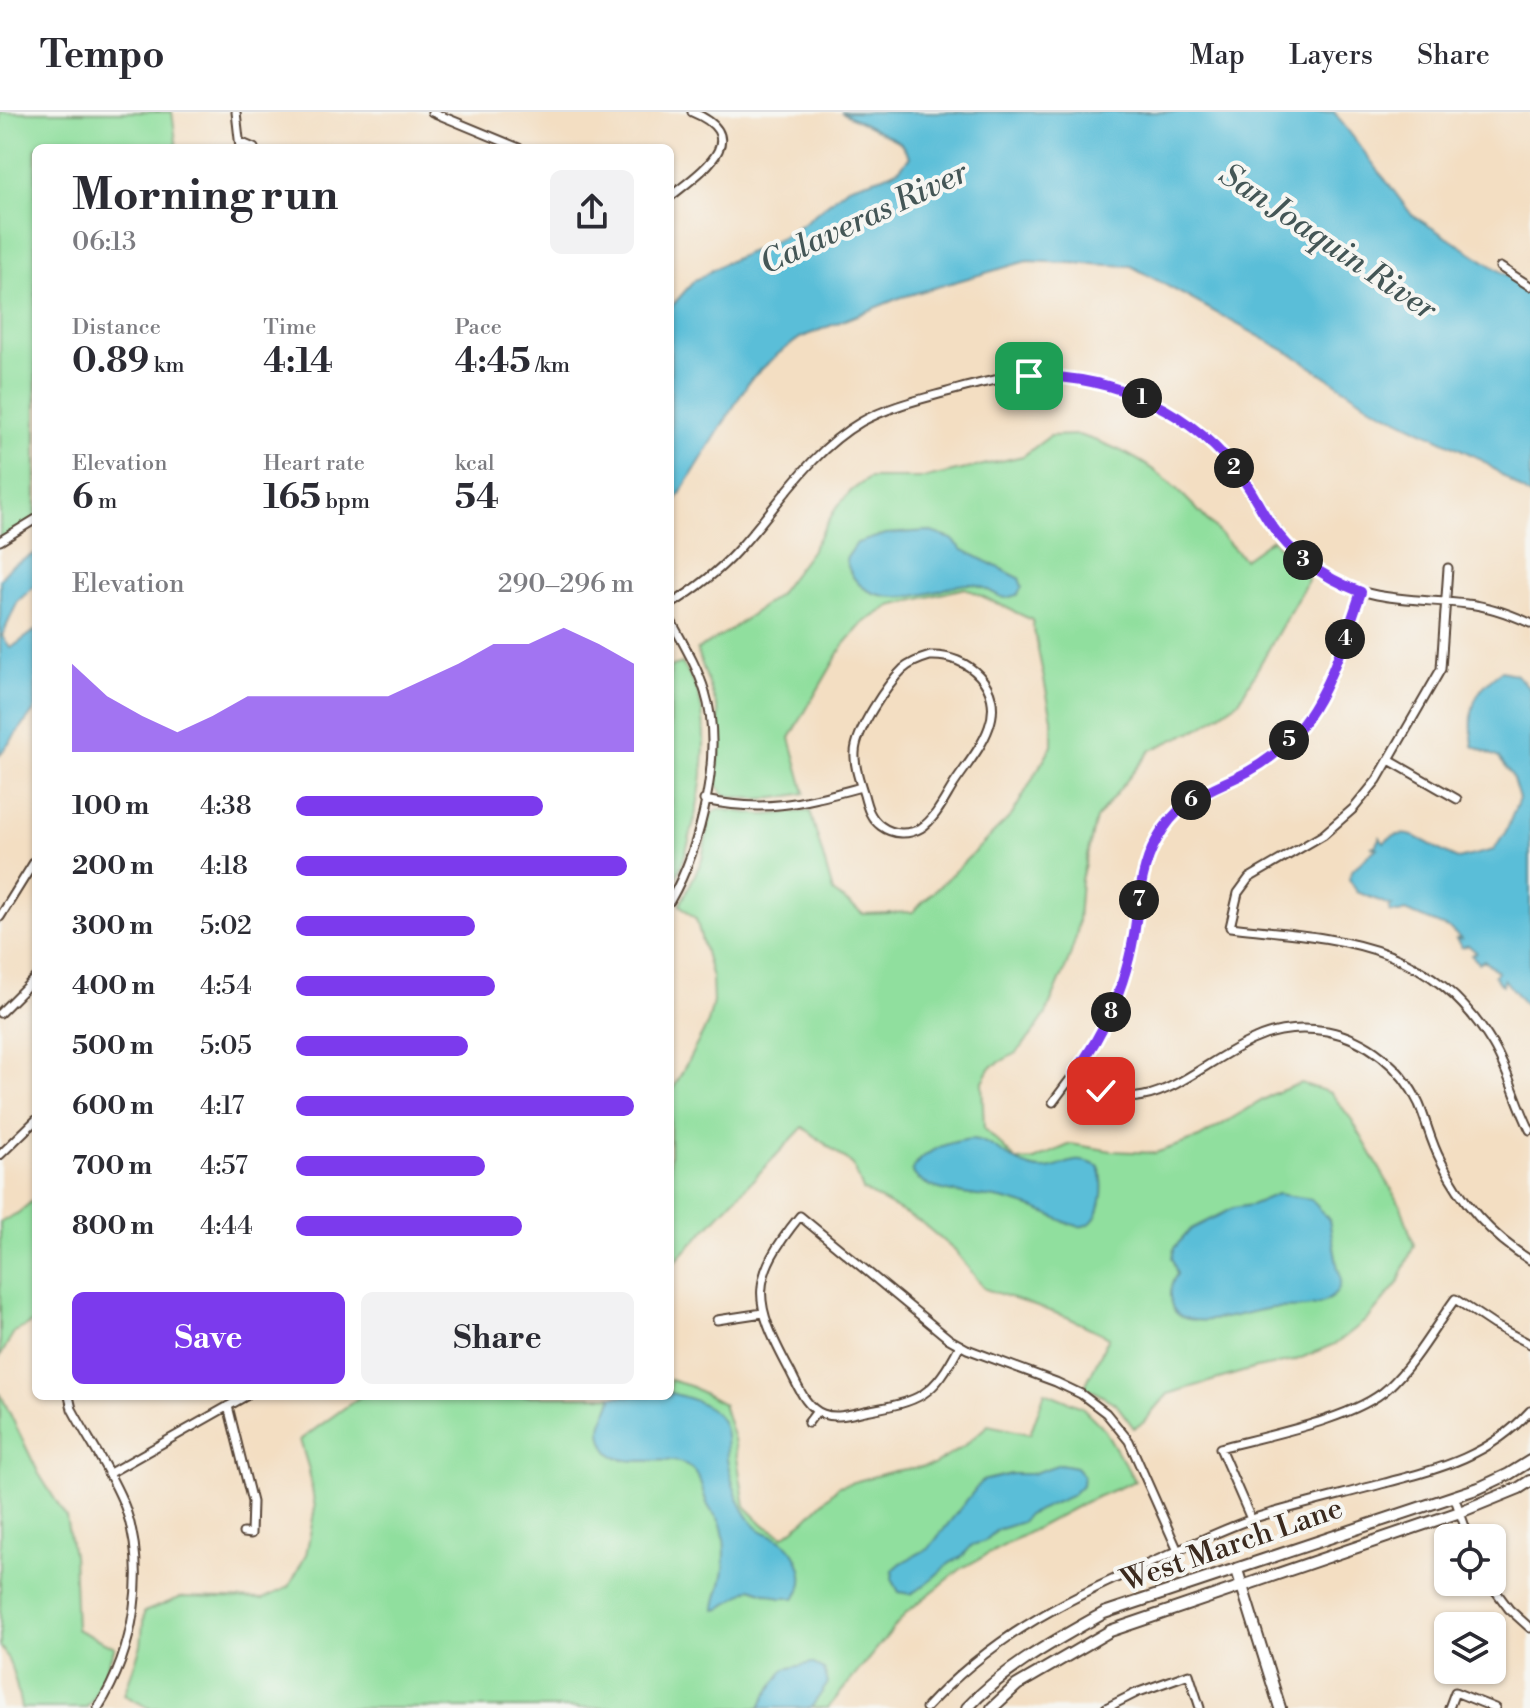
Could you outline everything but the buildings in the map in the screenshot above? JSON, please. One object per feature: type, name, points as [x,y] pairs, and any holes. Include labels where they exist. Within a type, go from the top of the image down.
[{"type":"street","points":[[236,112],[240,144]]},
{"type":"street","points":[[432,112],[509,144]]},
{"type":"street","points":[[674,193],[720,150],[720,136],[708,118],[692,112]]},
{"type":"street","points":[[1500,267],[1530,286]]},
{"type":"street","points":[[674,602],[701,584],[735,554],[816,457],[846,432],[901,405],[986,382],[1029,376],[1068,377],[1111,386],[1147,400],[1185,421],[1232,466],[1270,523],[1295,553],[1324,575],[1361,592],[1394,600],[1484,607],[1530,623]]},
{"type":"street","points":[[0,541],[32,521]]},
{"type":"street","points":[[1448,568],[1441,669],[1389,760],[1365,796],[1340,822],[1249,878],[1235,902],[1230,927],[1357,943],[1396,957],[1432,978],[1461,1003],[1485,1033],[1505,1069],[1530,1130]]},
{"type":"street","points":[[1053,1102],[1101,1033],[1122,986],[1144,871],[1156,841],[1187,803],[1215,785],[1257,766],[1295,734],[1330,677],[1361,592]]},
{"type":"street","points":[[674,627],[700,677],[710,713],[712,751],[692,853],[674,892]]},
{"type":"street","points":[[940,656],[959,660],[976,671],[992,700],[989,729],[925,825],[903,833],[878,825],[869,811],[861,787],[855,754],[859,734],[904,668],[921,659],[940,656]]},
{"type":"street","points":[[1389,760],[1457,799]]},
{"type":"street","points":[[704,800],[746,807],[781,807],[861,787]]},
{"type":"street","points":[[0,917],[32,865]]},
{"type":"street","points":[[0,1013],[32,981]]},
{"type":"street","points":[[1074,1074],[1101,1091],[1138,1097],[1164,1091],[1243,1044],[1269,1034],[1315,1029],[1358,1041],[1393,1067],[1412,1091],[1440,1161],[1463,1197],[1489,1228],[1530,1260]]},
{"type":"street","points":[[0,1155],[32,1124]]},
{"type":"street","points":[[960,1345],[937,1383],[911,1401],[838,1416],[817,1411],[803,1396],[771,1336],[763,1313],[761,1293],[765,1269],[777,1245],[800,1216],[960,1345],[1065,1386],[1106,1413],[1136,1453],[1178,1551]]},
{"type":"street","points":[[1251,1519],[1220,1448],[1350,1412],[1376,1399],[1397,1380],[1455,1299],[1530,1344]]},
{"type":"street","points":[[717,1320],[763,1313]]},
{"type":"street","points":[[70,1400],[123,1503],[135,1551],[135,1586],[122,1660],[98,1708]]},
{"type":"street","points":[[108,1474],[239,1400]]},
{"type":"street","points":[[228,1406],[252,1502],[251,1534],[243,1533]]},
{"type":"street","points":[[808,1423],[817,1411]]},
{"type":"street","points":[[926,1708],[980,1657],[1029,1621],[1082,1592],[1251,1519],[1447,1467],[1495,1441],[1530,1411]]},
{"type":"street","name":"West March Lane","points":[[967,1708],[1007,1673],[1058,1638],[1104,1613],[1454,1496],[1509,1474],[1530,1461]]},
{"type":"street","name":"West March Lane","points":[[992,1708],[1017,1685],[1110,1631],[1460,1512],[1530,1481]]},
{"type":"street","points":[[1454,1496],[1464,1524]]},
{"type":"street","points":[[1237,1570],[1280,1708]]},
{"type":"street","points":[[1499,1596],[1530,1628]]},
{"type":"street","points":[[1106,1708],[1136,1693],[1189,1674],[1200,1708]]},
{"type":"street","points":[[1449,1708],[1455,1692],[1495,1708]]},
{"type":"green space","points":[[0,112],[172,112],[176,144],[32,144],[32,522],[0,544]]},
{"type":"green space","points":[[1078,435],[1132,456],[1171,484],[1244,559],[1272,539],[1285,555],[1307,573],[1308,580],[1239,701],[1202,727],[1151,750],[1096,819],[1081,880],[1077,934],[1068,962],[1046,1014],[1031,1036],[1016,1053],[991,1067],[982,1083],[984,1128],[1017,1161],[1034,1160],[1071,1144],[1112,1151],[1155,1153],[1199,1138],[1273,1094],[1301,1083],[1331,1093],[1352,1120],[1401,1206],[1414,1245],[1398,1283],[1369,1318],[1337,1343],[1294,1361],[1256,1368],[1168,1394],[1143,1423],[1134,1428],[1116,1404],[1085,1386],[1109,1337],[1067,1317],[985,1289],[955,1251],[922,1223],[863,1190],[853,1165],[803,1127],[674,1263],[674,1087],[708,1023],[713,1002],[712,978],[696,919],[680,905],[702,860],[710,815],[719,809],[763,815],[810,811],[833,892],[863,914],[913,912],[1012,815],[1052,745],[1052,719],[1032,620],[965,588],[891,606],[863,623],[843,646],[790,738],[805,793],[764,799],[723,794],[716,783],[721,742],[718,710],[697,650],[778,595],[811,551],[836,508],[851,491],[869,478],[926,478],[1023,456],[1050,436]]},
{"type":"green space","points":[[682,663],[697,690],[704,737],[700,792],[687,847],[674,882],[674,666]]},
{"type":"green space","points":[[32,1201],[32,1323],[14,1332],[0,1357],[0,1222]]},
{"type":"green space","points":[[674,1381],[723,1404],[734,1439],[745,1506],[764,1525],[784,1536],[839,1486],[894,1471],[933,1465],[963,1447],[988,1425],[1030,1434],[1045,1392],[1082,1407],[1104,1429],[1135,1481],[1085,1502],[962,1568],[907,1612],[828,1708],[149,1708],[124,1695],[141,1645],[144,1612],[182,1597],[263,1599],[289,1587],[306,1555],[315,1508],[300,1440],[355,1400],[674,1400]]},
{"type":"green space","points":[[0,1393],[39,1474],[66,1517],[73,1555],[76,1629],[115,1647],[93,1700],[86,1708],[21,1708],[11,1668],[0,1646]]},
{"type":"water","points":[[841,112],[1334,112],[1412,215],[1530,290],[1530,496],[1479,458],[1371,406],[1295,356],[1131,266],[1027,261],[899,298],[800,338],[750,380],[674,504],[674,304],[694,281],[780,238],[848,187],[899,169],[910,157],[900,142]]},
{"type":"water","points":[[928,531],[952,539],[963,550],[1019,578],[1022,587],[1017,595],[1006,598],[980,586],[966,584],[921,595],[893,597],[869,591],[851,573],[846,559],[857,543],[886,534]]},
{"type":"water","points":[[32,555],[32,589],[18,601],[2,636],[11,648],[32,633],[32,713],[0,755],[0,579],[11,566]]},
{"type":"water","points":[[1501,671],[1515,674],[1530,688],[1530,1011],[1504,979],[1503,985],[1499,983],[1494,975],[1498,972],[1484,960],[1479,963],[1471,955],[1476,952],[1468,945],[1462,948],[1456,939],[1461,939],[1450,929],[1405,911],[1390,912],[1392,906],[1357,892],[1349,879],[1353,869],[1377,848],[1371,847],[1380,837],[1384,842],[1393,836],[1412,836],[1458,859],[1494,850],[1506,831],[1519,799],[1512,776],[1499,758],[1473,746],[1471,722],[1478,695]]},
{"type":"water","points":[[971,1139],[988,1144],[1029,1167],[1048,1169],[1081,1161],[1099,1167],[1102,1194],[1094,1219],[1089,1224],[1075,1226],[1014,1202],[936,1188],[917,1177],[912,1170],[923,1157],[937,1148]]},
{"type":"water","points":[[1277,1194],[1311,1199],[1329,1220],[1341,1280],[1336,1293],[1312,1306],[1273,1308],[1216,1319],[1187,1319],[1177,1313],[1170,1295],[1177,1274],[1172,1258],[1174,1248],[1191,1229],[1233,1208],[1251,1205]]},
{"type":"water","points":[[674,1394],[703,1404],[719,1417],[725,1432],[730,1475],[742,1507],[755,1526],[781,1540],[798,1559],[802,1584],[794,1598],[780,1598],[751,1588],[715,1610],[724,1567],[724,1537],[720,1522],[707,1504],[700,1480],[688,1466],[677,1462],[624,1460],[613,1455],[605,1446],[601,1431],[611,1400],[674,1400]]},
{"type":"water","points":[[1060,1464],[1076,1467],[1083,1475],[1082,1485],[1071,1496],[1027,1515],[1022,1522],[997,1530],[985,1541],[972,1545],[962,1557],[950,1563],[921,1588],[910,1594],[899,1592],[892,1579],[893,1570],[929,1548],[982,1481],[1011,1474],[1031,1474]]},
{"type":"water","points":[[812,1663],[824,1670],[828,1683],[811,1708],[760,1708],[785,1669]]},
{"type":"route","points":[[1029,376],[1068,377],[1111,386],[1147,400],[1185,421],[1218,449],[1295,553],[1324,575],[1361,592],[1338,660],[1295,734],[1272,757],[1202,792],[1187,803],[1164,827],[1156,841],[1144,871],[1122,986],[1101,1033],[1074,1074],[1101,1091]]},
{"type":"water label","name":"Calaveras River","points":[[864,218]]},
{"type":"water label","name":"San Joaquin River","points":[[1328,242]]}]
